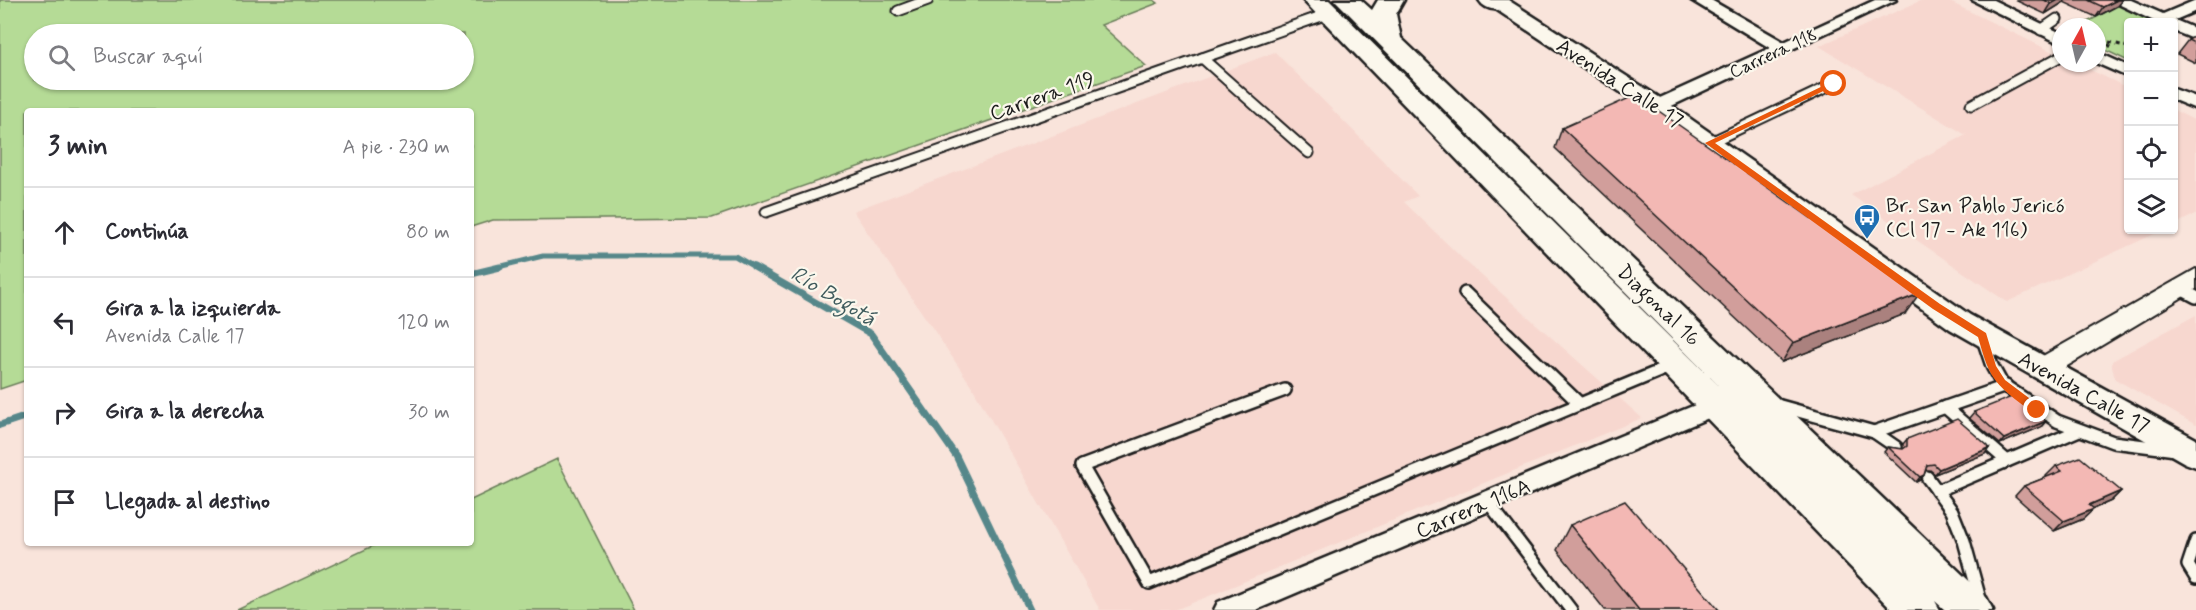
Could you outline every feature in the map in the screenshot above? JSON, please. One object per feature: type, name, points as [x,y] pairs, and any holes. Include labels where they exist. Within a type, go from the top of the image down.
[{"type":"main road","points":[[1389,40],[1382,22],[1382,12],[1392,0]]},
{"type":"main road","name":"Avenida Calle 17","points":[[1494,1],[1658,105],[1937,307],[1982,335],[2193,453]]},
{"type":"main road","name":"Diagonal 16","points":[[1331,4],[1389,40],[1972,610]]},
{"type":"main road","name":"Diagonal 16","points":[[1331,4],[1677,364],[1919,610]]},
{"type":"street","points":[[1980,0],[2052,35]]},
{"type":"street","points":[[2118,0],[2157,18]]},
{"type":"street","points":[[1705,1],[1783,48]]},
{"type":"street","name":"Carrera 118","points":[[1658,105],[1881,1]]},
{"type":"street","points":[[2174,18],[2192,3]]},
{"type":"street","points":[[2178,27],[2196,35]]},
{"type":"street","points":[[2106,61],[2124,70]]},
{"type":"street","points":[[2178,96],[2196,104]]},
{"type":"street","points":[[2043,368],[2190,288]]},
{"type":"street","name":"Carrera 116A","points":[[1227,610],[1718,405]]},
{"type":"lane","points":[[898,11],[928,0]]},
{"type":"lane","name":"Carrera 119","points":[[766,212],[1202,58],[1331,4]]},
{"type":"lane","points":[[2041,30],[2052,22]]},
{"type":"lane","points":[[1202,58],[1309,153]]},
{"type":"lane","points":[[1971,105],[2052,61]]},
{"type":"lane","points":[[1709,143],[1834,84]]},
{"type":"lane","points":[[1465,293],[1580,404]]},
{"type":"lane","points":[[1982,335],[1992,366],[2006,386],[2037,410],[2098,440],[2139,448],[2193,453]]},
{"type":"lane","points":[[1285,390],[1082,466],[1149,583],[1677,364]]},
{"type":"lane","points":[[1874,432],[2006,386]]},
{"type":"lane","points":[[1756,400],[1815,413],[1874,432],[1896,447]]},
{"type":"lane","points":[[1945,407],[2007,460]]},
{"type":"lane","points":[[1937,490],[2077,431]]},
{"type":"lane","points":[[1927,477],[1952,511],[1964,540],[1983,610]]},
{"type":"lane","points":[[1488,502],[1571,610]]},
{"type":"lane","points":[[2195,542],[2188,565],[2196,578]]},
{"type":"path","points":[[2106,40],[2124,46]]},
{"type":"shaded area","points":[[1922,0],[1946,0],[2052,52],[2052,72],[2095,72],[2124,86],[2124,234],[2154,234],[2007,302],[1851,195],[1966,135],[1819,46]]},
{"type":"shaded area","points":[[1275,52],[1418,196],[1404,202],[1465,261],[1642,418],[1175,610],[1100,610],[971,385],[853,211]]},
{"type":"shaded area","points":[[2178,112],[2196,121],[2196,214],[2178,223]]},
{"type":"shaded area","points":[[2196,315],[2196,425],[2115,379],[2112,361]]},
{"type":"green space","points":[[0,0],[1154,0],[1158,3],[1101,25],[1146,66],[712,218],[493,220],[474,226],[474,108],[24,108],[24,381],[0,389]]},
{"type":"green space","points":[[2121,4],[2151,18],[2124,18],[2124,59],[2106,50],[2106,18],[2095,18]]},
{"type":"green space","points":[[557,459],[634,610],[237,610],[373,546],[474,546],[474,499]]},
{"type":"building","points":[[2044,0],[2058,0],[2051,4]]},
{"type":"building","points":[[2088,0],[2117,0],[2103,7]]},
{"type":"building","points":[[2196,36],[2196,44],[2188,40]]},
{"type":"building","points":[[1636,95],[1919,294],[1793,343],[1562,128]]},
{"type":"building","points":[[2014,396],[2046,421],[2004,439],[1974,412]]},
{"type":"building","points":[[1957,419],[1989,448],[1939,469],[1934,464],[1927,465],[1924,475],[1920,477],[1888,447],[1903,449],[1907,446],[1907,439]]},
{"type":"building","points":[[2080,457],[2121,491],[2089,505],[2094,509],[2064,521],[2024,486],[2062,471],[2056,466]]},
{"type":"building","points":[[1625,501],[1719,610],[1639,610],[1570,525]]},
{"type":"waterway","name":"Río Bogotá","points":[[494,268],[543,256],[735,256],[756,268]]},
{"type":"waterway","name":"Río Bogotá","points":[[474,273],[500,267]]},
{"type":"waterway","name":"Río Bogotá","points":[[754,267],[871,334],[956,456],[1030,610]]},
{"type":"waterway","name":"Río Bogotá","points":[[0,425],[24,417]]},
{"type":"place","name":"Br. San Pablo Jericó (Cl 17 - Ak 116)","points":[[1867,240]]},
{"type":"route","points":[[1834,84],[1709,143],[1937,307],[1982,335],[1992,366],[2002,383],[2037,410]]}]
